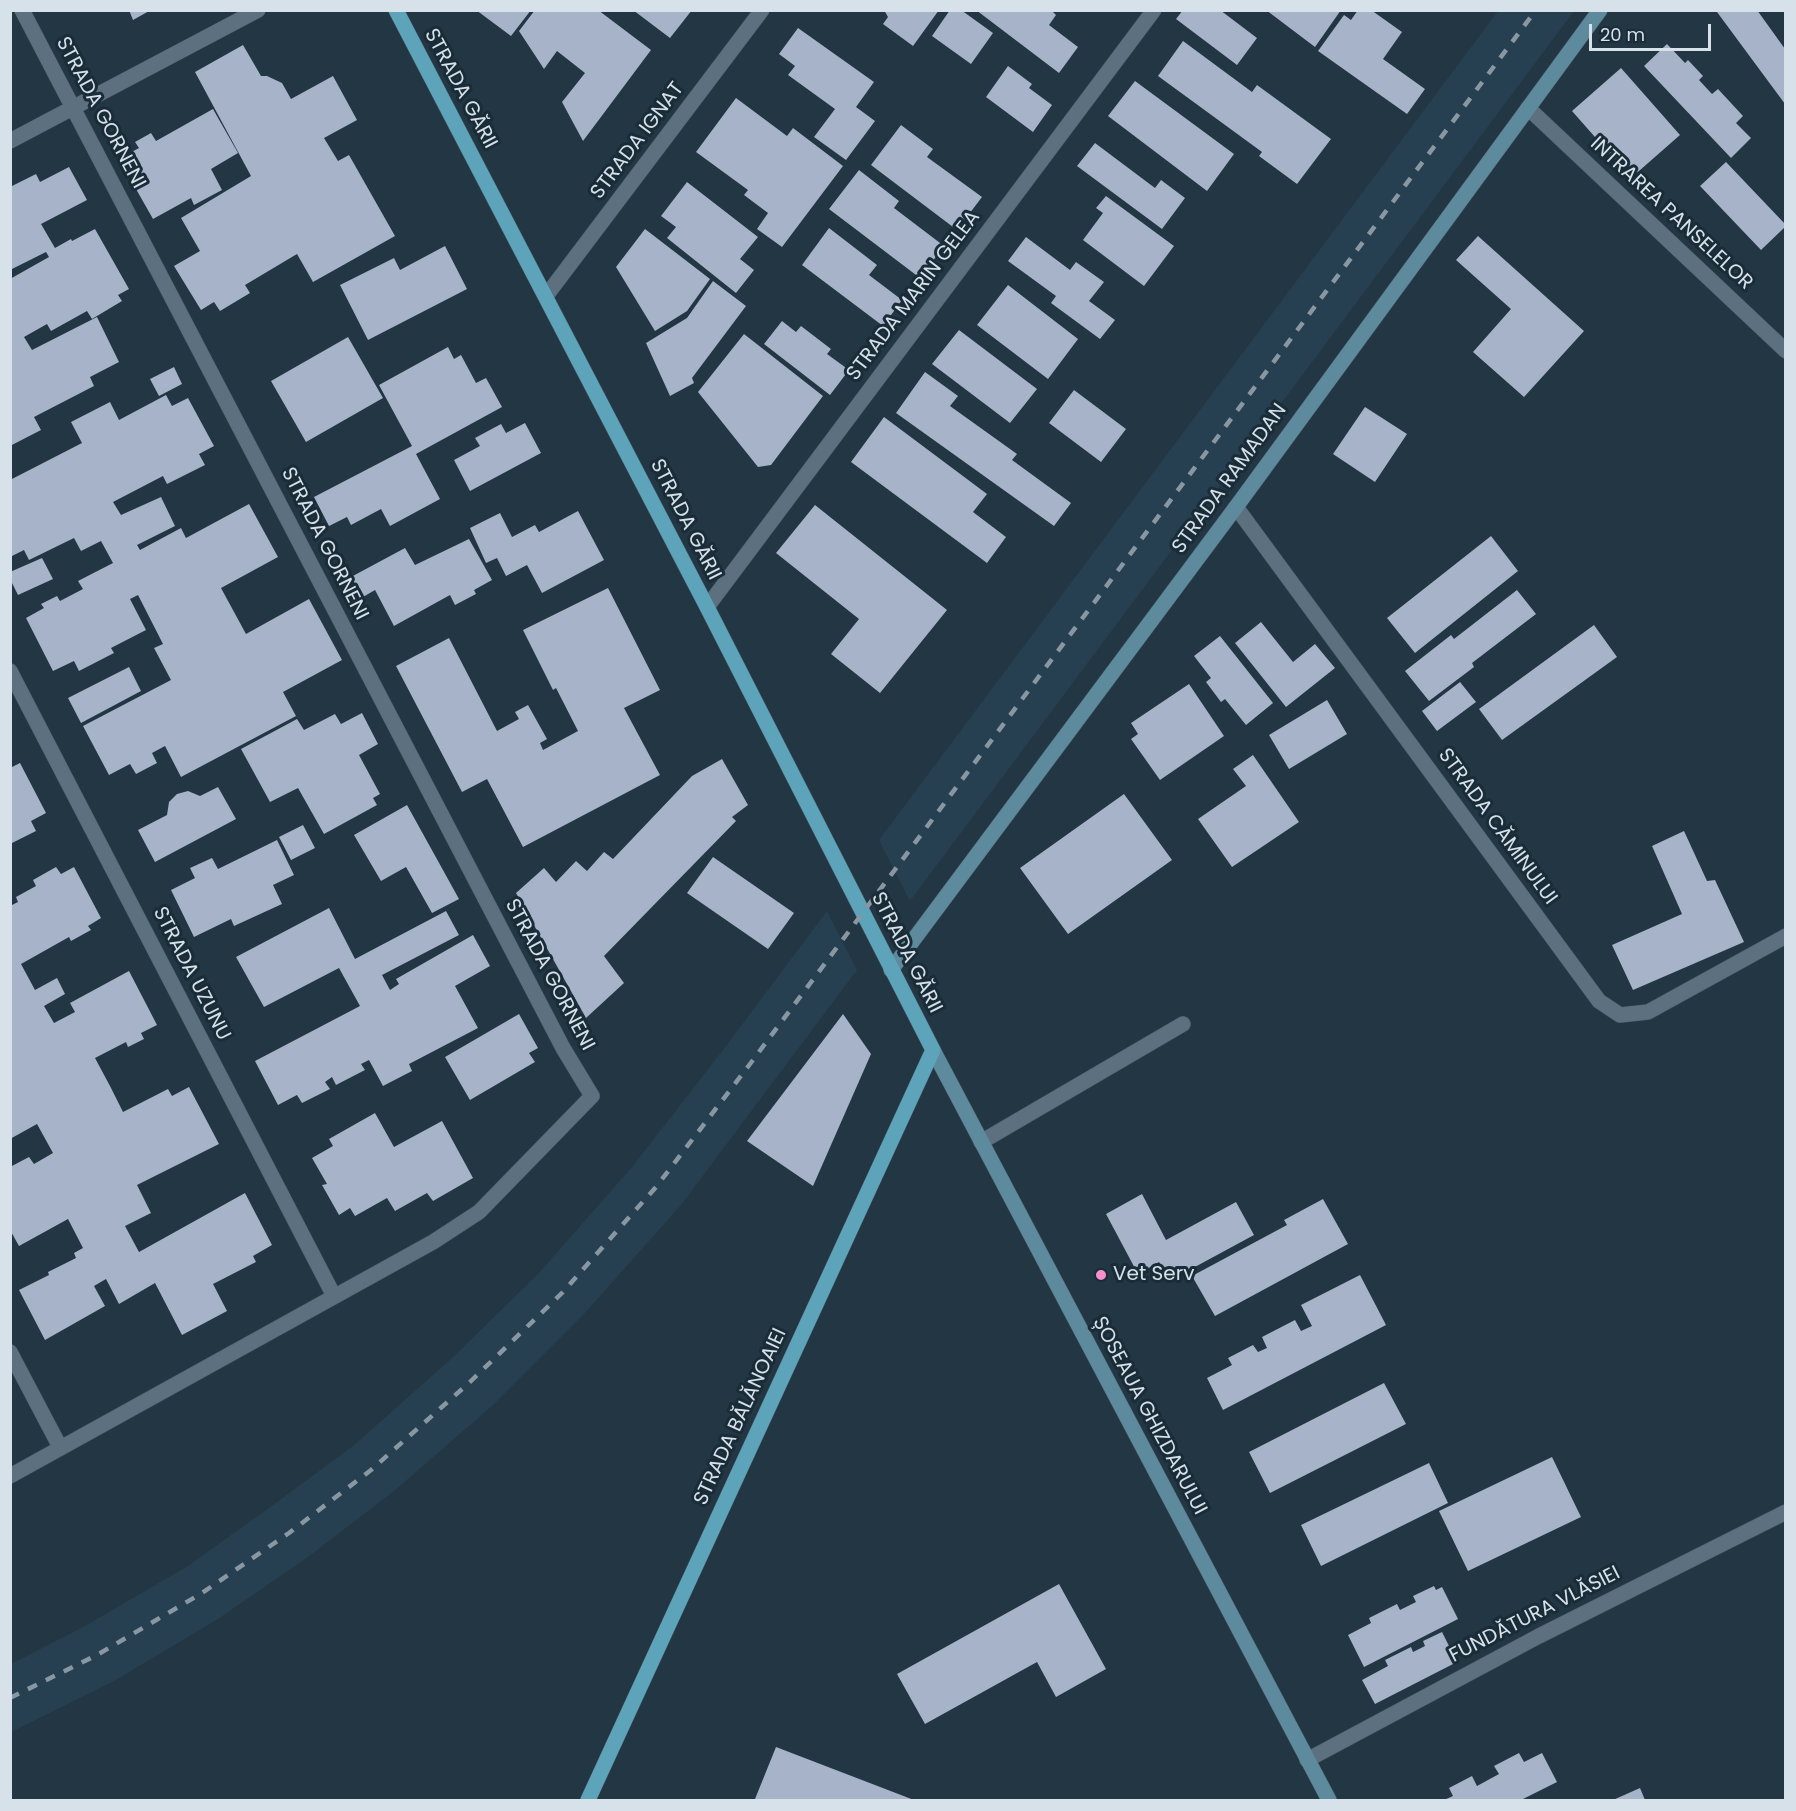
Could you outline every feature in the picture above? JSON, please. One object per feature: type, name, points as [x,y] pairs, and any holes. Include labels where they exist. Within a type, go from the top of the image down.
[{"type":"main road","name":"STRADA GĂRII","points":[[396,10],[707,607],[933,1050]]},
{"type":"main road","name":"STRADA BĂLĂNOAIEI","points":[[588,1800],[933,1050]]},
{"type":"street","name":"STRADA GORNENI","points":[[22,10],[557,1038],[592,1096],[479,1212],[433,1242],[334,1296]]},
{"type":"street","points":[[10,141],[258,10]]},
{"type":"street","name":"STRADA IGNAT","points":[[546,296],[762,10]]},
{"type":"street","name":"STRADA MARIN GELEA","points":[[707,607],[1154,10]]},
{"type":"street","name":"STRADA RAMADAN","points":[[891,970],[1236,507],[1600,10]]},
{"type":"street","name":"INTRAREA PANSELELOR","points":[[1528,108],[1785,351]]},
{"type":"street","name":"STRADA CĂMINULUI","points":[[1236,507],[1599,1001],[1620,1015],[1647,1012],[1785,936]]},
{"type":"street","name":"STRADA UZUNU","points":[[10,671],[334,1296]]},
{"type":"street","points":[[981,1142],[1183,1024]]},
{"type":"street","name":"ȘOSEAUA GHIZDARULUI","points":[[933,1050],[1329,1800]]},
{"type":"street","points":[[10,1476],[334,1296]]},
{"type":"street","points":[[10,1352],[60,1447]]},
{"type":"street","name":"FUNDĂTURA VLĂSIEI","points":[[1307,1760],[1539,1636],[1785,1512]]},
{"type":"shaded area","points":[[1498,11],[1574,11],[910,901],[879,840]]},
{"type":"shaded area","points":[[827,911],[857,970],[681,1205],[584,1314],[492,1406],[394,1491],[308,1557],[218,1619],[114,1681],[11,1732],[11,1664],[85,1626],[188,1566],[353,1446],[451,1359],[538,1274],[632,1167]]},
{"type":"building","points":[[129,10],[151,10],[133,20]]},
{"type":"building","points":[[476,10],[531,10],[511,36]]},
{"type":"building","points":[[535,10],[598,10],[651,50],[583,141],[562,102],[585,73],[557,51],[544,69],[519,31]]},
{"type":"building","points":[[633,10],[692,10],[670,38]]},
{"type":"building","points":[[884,10],[939,10],[913,46],[883,24],[888,17]]},
{"type":"building","points":[[950,10],[961,10],[993,33],[971,64],[932,36]]},
{"type":"building","points":[[976,10],[1051,10],[1056,15],[1049,25],[1078,47],[1059,73]]},
{"type":"building","points":[[1183,10],[1220,10],[1257,38],[1237,65],[1176,19]]},
{"type":"building","points":[[1266,10],[1341,10],[1315,47]]},
{"type":"building","points":[[1358,10],[1371,10],[1402,32],[1383,59],[1425,89],[1407,114],[1318,51],[1344,15],[1351,20]]},
{"type":"building","points":[[1719,10],[1757,10],[1785,49],[1785,104],[1717,12]]},
{"type":"building","points":[[798,28],[874,82],[856,107],[875,121],[846,160],[814,137],[835,109],[788,75],[795,66],[779,54]]},
{"type":"building","points":[[1183,41],[1252,92],[1257,85],[1331,139],[1297,184],[1259,156],[1262,152],[1158,76]]},
{"type":"building","points":[[1667,44],[1685,63],[1688,60],[1703,76],[1699,80],[1712,94],[1718,89],[1743,116],[1736,123],[1751,138],[1731,158],[1644,66]]},
{"type":"building","points":[[243,45],[261,76],[267,76],[282,83],[291,99],[333,76],[357,120],[324,138],[338,161],[349,155],[395,236],[313,282],[297,254],[245,285],[250,293],[220,311],[214,302],[201,310],[174,266],[200,251],[181,218],[251,176],[195,72]]},
{"type":"building","points":[[1008,66],[1032,84],[1029,88],[1052,105],[1033,132],[986,97]]},
{"type":"building","points":[[1621,68],[1680,135],[1631,178],[1572,111]]},
{"type":"building","points":[[1135,81],[1234,154],[1207,191],[1108,116]]},
{"type":"building","points":[[736,98],[787,136],[793,128],[843,166],[782,247],[757,229],[768,213],[744,195],[748,190],[696,152]]},
{"type":"building","points":[[213,109],[238,153],[211,169],[222,190],[194,205],[191,198],[153,219],[119,159],[139,148],[135,142],[151,133],[156,141]]},
{"type":"building","points":[[901,125],[933,149],[927,157],[982,197],[957,230],[871,165]]},
{"type":"building","points":[[1095,143],[1155,188],[1161,180],[1185,198],[1162,229],[1077,166]]},
{"type":"building","points":[[1726,162],[1785,224],[1785,227],[1761,250],[1700,186]]},
{"type":"building","points":[[69,167],[87,200],[41,224],[55,248],[95,229],[129,289],[118,295],[122,301],[92,319],[87,311],[51,331],[47,324],[24,337],[32,350],[97,317],[119,362],[90,377],[94,386],[34,417],[41,430],[10,446],[10,279],[49,257],[46,252],[10,270],[10,187],[36,174],[40,182]]},
{"type":"building","points":[[859,170],[899,201],[894,208],[944,246],[920,278],[829,209]]},
{"type":"building","points":[[687,182],[758,237],[740,259],[754,270],[736,293],[667,238],[676,227],[661,216]]},
{"type":"building","points":[[1106,196],[1174,246],[1144,286],[1083,240],[1103,213],[1096,208]]},
{"type":"building","points":[[829,228],[877,265],[869,275],[902,300],[883,326],[802,265]]},
{"type":"building","points":[[645,229],[710,279],[687,311],[655,331],[616,267]]},
{"type":"building","points":[[1478,236],[1584,331],[1524,397],[1473,352],[1511,309],[1456,260]]},
{"type":"building","points":[[1026,237],[1070,270],[1076,262],[1104,282],[1089,301],[1115,320],[1100,339],[1051,303],[1056,296],[1008,261]]},
{"type":"building","points":[[445,246],[467,289],[368,340],[340,285],[394,258],[400,270]]},
{"type":"building","points":[[713,281],[746,306],[692,378],[694,383],[670,396],[646,343],[687,318]]},
{"type":"building","points":[[1008,285],[1078,339],[1048,379],[977,325]]},
{"type":"building","points":[[782,321],[796,332],[801,326],[831,349],[827,354],[849,370],[830,395],[764,344]]},
{"type":"building","points":[[959,330],[1037,389],[1010,423],[932,364]]},
{"type":"building","points":[[744,334],[823,396],[771,465],[758,467],[698,392]]},
{"type":"building","points":[[348,337],[383,398],[306,442],[271,381]]},
{"type":"building","points":[[448,347],[454,359],[461,355],[476,383],[486,378],[502,407],[416,454],[440,499],[390,526],[381,509],[351,525],[347,517],[329,526],[314,497],[412,446],[379,385]]},
{"type":"building","points":[[174,367],[182,384],[159,396],[150,379]]},
{"type":"building","points":[[925,372],[958,396],[950,406],[1017,454],[1012,460],[1071,503],[1054,526],[896,413]]},
{"type":"building","points":[[1074,390],[1126,429],[1101,462],[1049,423]]},
{"type":"building","points":[[166,395],[172,406],[188,398],[214,446],[199,454],[205,465],[167,484],[163,476],[113,502],[121,515],[161,497],[175,526],[137,545],[140,550],[181,528],[186,538],[249,504],[278,557],[221,588],[246,634],[309,599],[342,660],[283,692],[296,716],[181,777],[165,746],[152,753],[157,763],[136,774],[130,764],[109,775],[83,726],[171,680],[154,648],[163,644],[138,595],[130,599],[146,630],[111,648],[114,653],[79,671],[74,661],[53,671],[26,618],[44,608],[41,604],[57,596],[60,601],[83,589],[78,581],[113,563],[101,541],[81,551],[74,538],[29,560],[24,550],[10,557],[10,480],[82,443],[71,422],[110,402],[119,420]]},
{"type":"building","points":[[1365,407],[1407,434],[1375,482],[1333,454]]},
{"type":"building","points":[[884,417],[987,494],[973,512],[1006,537],[987,563],[851,462]]},
{"type":"building","points":[[525,423],[541,453],[470,491],[454,460],[480,446],[475,438],[501,424],[506,433]]},
{"type":"building","points":[[815,505],[947,610],[880,693],[831,654],[859,619],[776,553]]},
{"type":"building","points":[[578,511],[604,560],[542,593],[527,565],[506,576],[497,558],[486,563],[470,528],[500,513],[512,537],[535,525],[539,532]]},
{"type":"building","points":[[1491,536],[1518,571],[1415,653],[1387,618]]},
{"type":"building","points":[[469,539],[492,580],[474,590],[476,594],[455,605],[450,595],[394,626],[375,590],[363,597],[351,577],[405,548],[415,565]]},
{"type":"building","points":[[42,558],[53,579],[18,595],[10,579],[10,572]]},
{"type":"building","points":[[608,588],[660,690],[624,708],[660,775],[523,847],[487,779],[462,792],[396,666],[449,638],[497,731],[519,719],[515,712],[528,705],[547,739],[540,743],[543,750],[578,731],[556,688],[553,690],[523,630]]},
{"type":"building","points":[[1517,590],[1536,614],[1472,663],[1474,667],[1429,701],[1405,671],[1451,635],[1454,639]]},
{"type":"building","points":[[1261,622],[1293,662],[1315,644],[1335,668],[1286,707],[1235,643]]},
{"type":"building","points":[[1594,625],[1617,657],[1502,740],[1479,709]]},
{"type":"building","points":[[1220,636],[1273,703],[1246,725],[1225,699],[1221,702],[1206,682],[1211,678],[1194,656]]},
{"type":"building","points":[[129,667],[141,691],[81,723],[68,698]]},
{"type":"building","points":[[1460,682],[1476,702],[1437,731],[1422,711]]},
{"type":"building","points":[[1189,684],[1224,736],[1160,780],[1131,739],[1138,734],[1131,723]]},
{"type":"building","points":[[1327,700],[1347,734],[1289,769],[1269,735]]},
{"type":"building","points":[[362,713],[378,744],[359,755],[380,794],[373,798],[377,805],[324,834],[298,788],[270,802],[241,749],[297,719],[304,730],[335,714],[341,724]]},
{"type":"building","points":[[1253,755],[1299,822],[1232,867],[1198,819],[1246,786],[1233,769]]},
{"type":"building","points":[[722,759],[748,805],[732,817],[736,821],[604,956],[624,983],[586,1018],[516,893],[544,868],[556,882],[576,861],[587,871],[604,852],[613,859],[692,776]]},
{"type":"building","points":[[20,763],[46,813],[31,821],[36,831],[10,844],[10,768]]},
{"type":"building","points":[[218,787],[236,819],[155,862],[138,830],[167,815],[169,802],[177,794],[188,791],[200,796]]},
{"type":"building","points":[[1124,794],[1172,860],[1068,934],[1020,868]]},
{"type":"building","points":[[407,805],[459,899],[432,913],[406,867],[381,881],[354,835]]},
{"type":"building","points":[[303,825],[315,848],[291,860],[279,837]]},
{"type":"building","points":[[1684,831],[1707,881],[1715,880],[1744,942],[1633,990],[1612,945],[1682,914],[1652,846]]},
{"type":"building","points":[[277,840],[294,875],[273,885],[282,904],[234,926],[231,919],[194,937],[171,890],[195,878],[190,868],[212,858],[218,869]]},
{"type":"building","points":[[713,857],[794,913],[768,949],[687,893]]},
{"type":"building","points":[[56,867],[61,874],[74,867],[101,918],[88,926],[91,930],[71,941],[69,937],[21,964],[35,990],[57,978],[65,994],[44,1006],[54,1023],[75,1012],[70,1003],[129,971],[157,1025],[141,1033],[144,1039],[128,1047],[126,1042],[95,1058],[123,1112],[168,1089],[172,1096],[189,1087],[219,1144],[137,1185],[151,1213],[125,1226],[139,1252],[245,1193],[272,1245],[253,1256],[256,1262],[213,1284],[227,1311],[182,1335],[155,1283],[119,1304],[106,1279],[94,1286],[105,1306],[45,1340],[19,1290],[76,1258],[74,1253],[83,1248],[68,1219],[19,1246],[10,1230],[10,1167],[29,1157],[34,1164],[53,1153],[37,1124],[10,1139],[10,906],[18,902],[16,897],[36,886],[33,880]]},
{"type":"building","points":[[329,908],[355,959],[446,911],[459,935],[382,975],[390,990],[399,984],[396,979],[473,935],[490,966],[455,986],[478,1028],[409,1064],[412,1071],[383,1086],[369,1060],[361,1064],[365,1070],[336,1085],[332,1077],[325,1082],[330,1089],[302,1103],[297,1095],[278,1105],[255,1061],[360,1006],[339,968],[264,1007],[236,957]]},
{"type":"building","points":[[519,1014],[538,1048],[529,1053],[535,1062],[470,1100],[445,1057]]},
{"type":"building","points":[[843,1014],[871,1054],[813,1186],[747,1141]]},
{"type":"building","points":[[375,1113],[394,1147],[442,1121],[473,1178],[433,1201],[427,1193],[395,1211],[387,1198],[355,1216],[350,1208],[339,1215],[322,1185],[327,1184],[312,1158],[333,1146],[329,1139]]},
{"type":"building","points":[[1142,1194],[1166,1240],[1236,1202],[1254,1235],[1169,1281],[1159,1262],[1138,1274],[1106,1214]]},
{"type":"building","points":[[1323,1199],[1348,1244],[1215,1316],[1192,1276],[1287,1225],[1284,1220]]},
{"type":"building","points":[[1360,1275],[1386,1325],[1223,1410],[1207,1378],[1232,1365],[1228,1358],[1253,1345],[1258,1352],[1267,1348],[1262,1337],[1295,1320],[1301,1331],[1312,1326],[1301,1305]]},
{"type":"building","points":[[1384,1383],[1406,1424],[1270,1493],[1249,1452]]},
{"type":"building","points":[[1552,1457],[1581,1517],[1468,1571],[1439,1511]]},
{"type":"building","points":[[1429,1463],[1448,1503],[1321,1566],[1301,1525]]},
{"type":"building","points":[[1059,1584],[1106,1669],[1056,1697],[1037,1662],[925,1724],[897,1674]]},
{"type":"building","points":[[1434,1586],[1436,1590],[1442,1587],[1458,1619],[1364,1667],[1348,1635],[1371,1623],[1369,1618],[1397,1604],[1400,1610],[1416,1602],[1413,1596]]},
{"type":"building","points":[[1442,1632],[1457,1662],[1375,1704],[1362,1680],[1388,1666],[1385,1660],[1411,1647],[1413,1652],[1425,1646],[1423,1641]]},
{"type":"building","points":[[776,1747],[914,1800],[755,1799]]},
{"type":"building","points":[[1519,1753],[1524,1762],[1542,1753],[1557,1782],[1521,1800],[1444,1800],[1453,1796],[1449,1788],[1472,1776],[1477,1786],[1499,1774],[1494,1766]]},
{"type":"building","points":[[1640,1788],[1645,1800],[1613,1800]]},
{"type":"railway","points":[[10,1698],[97,1655],[202,1593],[289,1533],[371,1470],[470,1382],[562,1293],[656,1187],[747,1068],[1536,10]]},
{"type":"place","name":"Vet Serv","points":[[1101,1275]]}]
